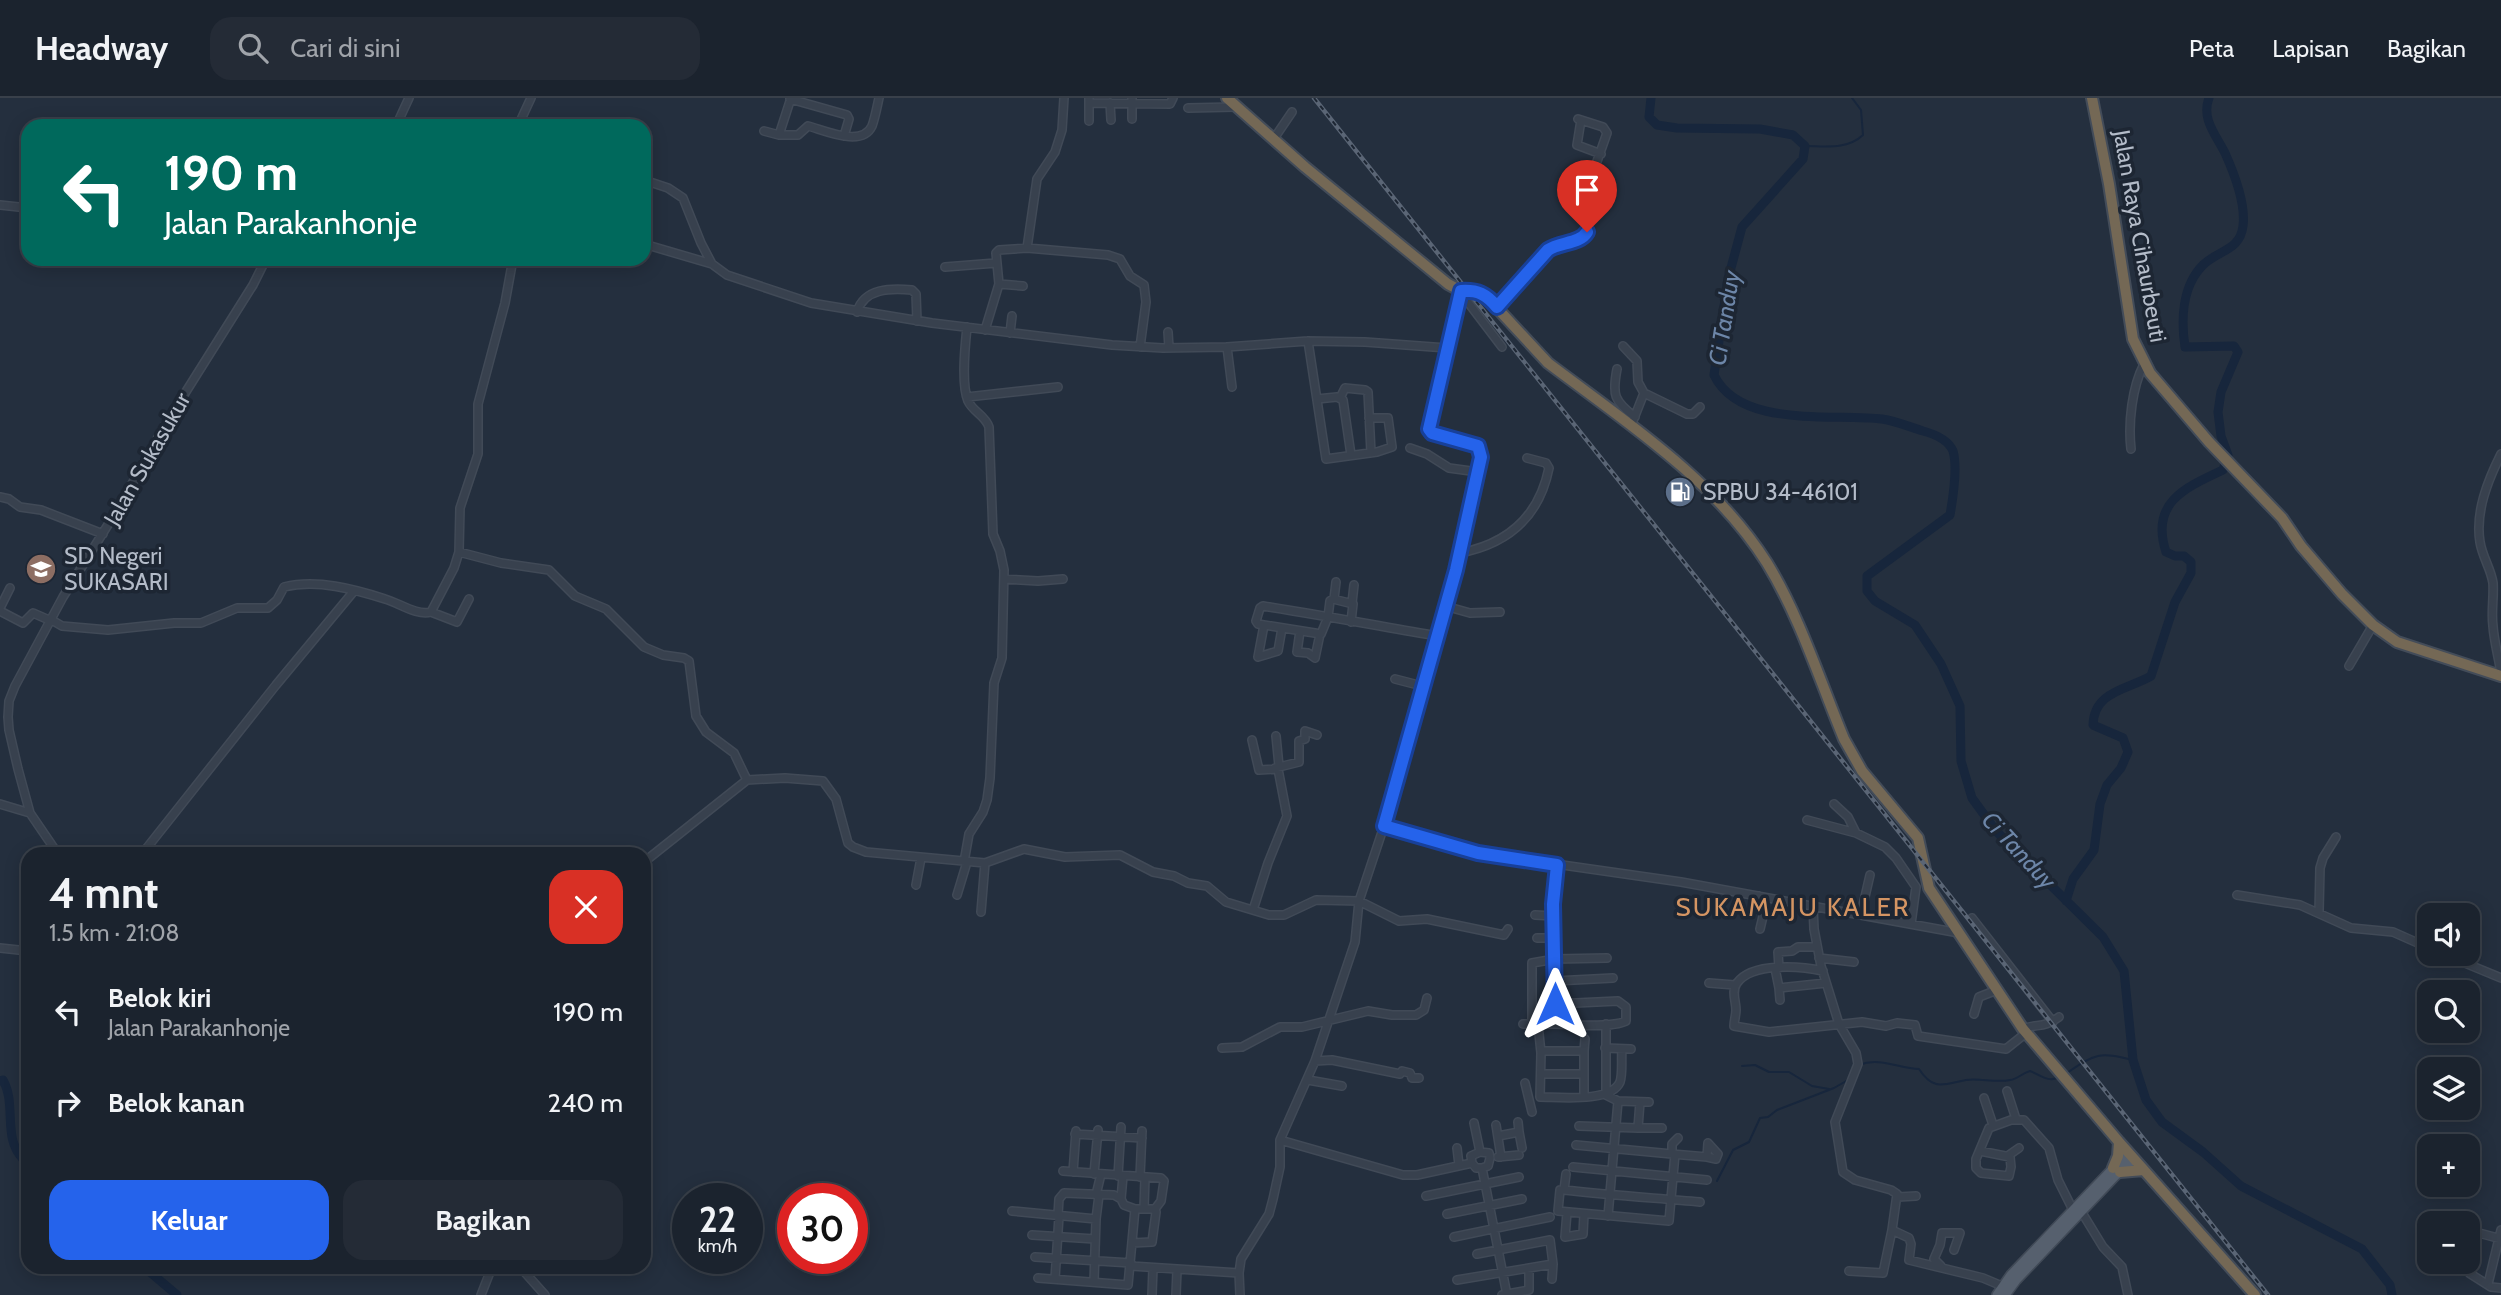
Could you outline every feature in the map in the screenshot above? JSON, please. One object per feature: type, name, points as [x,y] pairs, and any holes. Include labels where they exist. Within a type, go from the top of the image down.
[{"type":"highway","name":"Jalan Raya Cihaurbeuti","points":[[2092,98],[2109,184],[2131,331],[2144,364],[2209,442],[2276,511],[2342,594],[2373,625]]},
{"type":"highway","points":[[1231,102],[1273,140],[1461,295],[1475,291],[1485,295],[1548,363],[1633,421],[1720,503],[1745,532],[1766,562],[1788,604],[1849,750],[1862,771],[1918,838],[1929,888],[2024,1031],[2119,1143],[2255,1295]]},
{"type":"highway","points":[[2373,625],[2397,642],[2501,675]]},
{"type":"highway","points":[[2119,1143],[2116,1170],[2144,1170]]},
{"type":"main road","points":[[2003,1293],[2027,1264],[2131,1156]]},
{"type":"street","points":[[398,119],[409,98]]},
{"type":"street","points":[[521,119],[531,98]]},
{"type":"street","points":[[779,135],[791,98],[848,116],[844,136]]},
{"type":"street","points":[[764,131],[779,135],[798,135],[808,126],[844,136],[863,133],[871,127],[879,98]]},
{"type":"street","points":[[1027,248],[1037,179],[1055,152],[1062,130],[1064,98]]},
{"type":"street","points":[[1089,121],[1089,101],[1170,104],[1173,98]]},
{"type":"street","points":[[1132,119],[1133,101]]},
{"type":"street","points":[[1188,108],[1231,102]]},
{"type":"street","points":[[1110,103],[1111,120]]},
{"type":"street","points":[[1273,140],[1292,112]]},
{"type":"street","points":[[1497,307],[1548,250],[1586,235],[1588,187],[1601,154],[1607,136],[1606,130],[1579,119],[1577,145],[1601,154]]},
{"type":"street","points":[[651,182],[668,188],[683,198],[712,264]]},
{"type":"street","points":[[0,205],[21,207]]},
{"type":"street","points":[[651,246],[712,264],[727,275],[811,303],[985,330],[1140,347],[1227,347],[1308,341],[1447,348]]},
{"type":"street","points":[[985,330],[999,284],[997,251],[1027,248],[1108,255],[1120,259],[1130,276],[1144,285],[1146,302],[1140,347]]},
{"type":"street","points":[[945,267],[996,263]]},
{"type":"street","name":"Jalan Sukasukur","points":[[53,847],[30,813],[9,730],[9,701],[50,620],[262,266]]},
{"type":"street","points":[[431,612],[454,568],[459,552],[460,508],[478,454],[478,404],[512,266]]},
{"type":"street","points":[[999,284],[1023,286]]},
{"type":"street","points":[[857,312],[864,298],[877,292],[887,289],[912,290],[916,293],[917,321]]},
{"type":"street","points":[[1461,295],[1502,347]]},
{"type":"street","points":[[1240,1295],[1239,1273],[1245,1253],[1269,1214],[1280,1167],[1280,1140],[1308,1080],[1355,942],[1359,901],[1384,826],[1437,636],[1460,553],[1478,472],[1481,457],[1478,446],[1432,433],[1429,429],[1461,295]]},
{"type":"street","points":[[1010,333],[1012,316]]},
{"type":"street","points":[[957,895],[969,834],[987,800],[994,683],[1002,658],[1004,579],[1002,556],[993,534],[989,427],[987,421],[974,410],[965,386],[967,327]]},
{"type":"street","points":[[1168,332],[1170,348]]},
{"type":"street","points":[[1308,341],[1326,459],[1371,453],[1392,447],[1388,418],[1369,418]]},
{"type":"street","points":[[1623,346],[1637,361],[1638,382],[1644,393],[1687,414],[1693,414],[1700,407]]},
{"type":"street","points":[[1227,347],[1232,387]]},
{"type":"street","points":[[2131,449],[2129,436],[2139,376],[2144,364]]},
{"type":"street","points":[[1617,369],[1615,397],[1633,421]]},
{"type":"street","points":[[967,397],[1058,387]]},
{"type":"street","points":[[1340,398],[1345,388],[1367,391],[1371,453]]},
{"type":"street","points":[[1633,421],[1644,393]]},
{"type":"street","points":[[1317,399],[1340,398]]},
{"type":"street","points":[[1340,398],[1343,400],[1351,456]]},
{"type":"street","points":[[1410,448],[1449,467],[1478,472]]},
{"type":"street","points":[[2501,454],[2484,498],[2479,527],[2480,544],[2492,579],[2492,623],[2501,675]]},
{"type":"street","points":[[1460,553],[1492,545],[1529,516],[1539,498],[1549,468],[1546,463],[1527,458]]},
{"type":"street","points":[[0,497],[103,534]]},
{"type":"street","points":[[459,552],[501,563],[549,570],[575,596],[606,609],[644,647],[689,661],[696,716],[700,725],[731,750],[747,780]]},
{"type":"street","points":[[1004,579],[1063,579]]},
{"type":"street","points":[[1300,631],[1297,652],[1308,653],[1314,658],[1328,617],[1330,601],[1334,599],[1336,582]]},
{"type":"street","points":[[10,588],[0,609],[23,623],[33,613],[62,626],[95,630],[201,623],[237,608],[268,608],[277,600],[282,589],[288,586],[321,583],[384,598],[457,622],[469,599]]},
{"type":"street","points":[[1351,622],[1354,585]]},
{"type":"street","points":[[148,847],[354,591]]},
{"type":"street","points":[[1334,599],[1352,603]]},
{"type":"street","points":[[1320,634],[1258,624],[1256,621],[1260,608],[1263,606],[1437,636]]},
{"type":"street","points":[[1445,606],[1470,612],[1500,612]]},
{"type":"street","points":[[1264,625],[1258,657],[1278,651],[1282,628]]},
{"type":"street","points":[[2349,666],[2373,625]]},
{"type":"street","points":[[1395,679],[1422,686]]},
{"type":"street","points":[[1252,740],[1259,770],[1299,762],[1299,741],[1305,739],[1305,731],[1317,735]]},
{"type":"street","points":[[1253,910],[1287,816],[1277,767],[1276,736]]},
{"type":"street","points":[[651,856],[747,780],[785,778],[823,781],[830,787],[836,799],[845,834],[853,847],[877,854],[985,863],[1024,849],[1065,857],[1120,855],[1147,869],[1174,876],[1188,883],[1207,886],[1226,902],[1277,916],[1311,901],[1359,901],[1399,921],[1427,919],[1476,931],[1507,932]]},
{"type":"street","points":[[0,804],[30,813]]},
{"type":"street","points":[[1834,804],[1848,817],[1856,833]]},
{"type":"street","points":[[1807,820],[1856,833],[1891,851],[1914,883],[1917,895],[1911,924]]},
{"type":"street","points":[[1384,826],[1478,853],[1759,896],[1959,933]]},
{"type":"street","points":[[2319,912],[2320,868],[2336,837]]},
{"type":"street","points":[[916,884],[921,858]]},
{"type":"street","points":[[981,912],[985,863]]},
{"type":"street","points":[[1555,1024],[1553,904],[1557,865]]},
{"type":"street","points":[[1861,915],[1870,875]]},
{"type":"street","points":[[2237,895],[2300,905],[2351,928],[2393,932],[2417,943]]},
{"type":"street","points":[[1759,896],[1758,902],[1764,912],[1760,929]]},
{"type":"street","points":[[1813,906],[1816,947],[1826,983],[1839,1024],[1856,1053],[1858,1066],[1836,1118],[1841,1168],[1849,1178],[1891,1189],[1898,1197]]},
{"type":"street","points":[[1535,915],[1554,916]]},
{"type":"street","points":[[1735,985],[1736,1012],[1733,1024],[1736,1028],[1780,1031],[1862,1022],[1886,1026],[1898,1023],[1914,1025],[1919,1036],[2006,1049],[2029,1026],[2041,1027],[2056,1019],[1972,918]]},
{"type":"street","points":[[1537,938],[1555,938]]},
{"type":"street","points":[[1780,1000],[1775,952],[1793,951],[1798,947],[1816,947]]},
{"type":"street","points":[[0,948],[21,950]]},
{"type":"street","points":[[1540,1097],[1541,1051],[1535,1024],[1532,963],[1555,959],[1607,958]]},
{"type":"street","points":[[1819,958],[1854,962]]},
{"type":"street","points":[[1709,983],[1735,985],[1751,973],[1777,968],[1798,966],[1823,971]]},
{"type":"street","points":[[2472,966],[2501,978]]},
{"type":"street","points":[[1555,981],[1613,978]]},
{"type":"street","points":[[1779,988],[1826,983]]},
{"type":"street","points":[[1974,1014],[1979,997],[1997,990]]},
{"type":"street","points":[[1222,1048],[1242,1047],[1280,1027],[1302,1027],[1370,1010],[1383,1014],[1416,1015],[1424,1010],[1427,998]]},
{"type":"street","points":[[1523,1024],[1626,1022],[1626,1007],[1621,1002],[1555,1004]]},
{"type":"street","points":[[1571,1003],[1572,1024]]},
{"type":"street","points":[[1606,1024],[1606,1095]]},
{"type":"street","points":[[1584,1097],[1585,1039]]},
{"type":"street","points":[[1605,1048],[1631,1049]]},
{"type":"street","points":[[1528,1098],[1606,1095],[1615,1089],[1620,1080],[1622,1049]]},
{"type":"street","points":[[1541,1051],[1584,1051]]},
{"type":"street","points":[[1315,1061],[1332,1060],[1400,1074],[1402,1071],[1410,1073],[1412,1078],[1419,1078]]},
{"type":"street","points":[[1541,1074],[1583,1074]]},
{"type":"street","points":[[1308,1080],[1342,1086]]},
{"type":"street","points":[[1525,1083],[1532,1112]]},
{"type":"street","points":[[2007,1091],[2016,1119]]},
{"type":"street","points":[[1606,1095],[1618,1101],[1649,1102]]},
{"type":"street","points":[[1984,1098],[1993,1125]]},
{"type":"street","points":[[1608,1216],[1618,1101]]},
{"type":"street","points":[[1638,1128],[1640,1102]]},
{"type":"street","points":[[2009,1155],[2012,1160],[2009,1176],[1988,1175],[1976,1168],[1975,1162],[1987,1132],[1993,1125],[2016,1119],[2026,1122],[2049,1147],[2058,1180],[2077,1211],[2103,1247],[2122,1267],[2128,1295]]},
{"type":"street","points":[[1490,1158],[1521,1151],[1518,1122]]},
{"type":"street","points":[[1474,1124],[1480,1152]]},
{"type":"street","points":[[1496,1125],[1501,1157]]},
{"type":"street","points":[[1579,1126],[1662,1128]]},
{"type":"street","points":[[1121,1127],[1121,1199],[1124,1205],[1135,1209],[1155,1209]]},
{"type":"street","points":[[1073,1172],[1076,1132],[1120,1137],[1142,1135],[1144,1209]]},
{"type":"street","points":[[1498,1136],[1520,1132]]},
{"type":"street","points":[[1094,1282],[1098,1133]]},
{"type":"street","points":[[1678,1138],[1672,1144],[1673,1177],[1671,1200],[1669,1221],[1558,1211],[1560,1190],[1610,1195],[1671,1200],[1700,1202]]},
{"type":"street","points":[[1280,1140],[1403,1175],[1417,1175],[1472,1163]]},
{"type":"street","points":[[1576,1145],[1707,1157]]},
{"type":"street","points":[[1457,1148],[1459,1165]]},
{"type":"street","points":[[1980,1150],[2009,1155],[2019,1148]]},
{"type":"street","points":[[1480,1152],[1489,1153],[1490,1158],[1488,1166],[1476,1168],[1471,1156],[1480,1152]]},
{"type":"street","points":[[1573,1167],[1707,1180]]},
{"type":"street","points":[[1482,1168],[1505,1295],[1530,1290],[1530,1268]]},
{"type":"street","points":[[1063,1171],[1161,1178],[1164,1181],[1161,1201],[1155,1209],[1152,1242],[1132,1243]]},
{"type":"street","points":[[1564,1190],[1566,1174]]},
{"type":"street","points":[[1426,1196],[1519,1177]]},
{"type":"street","points":[[1055,1279],[1058,1215],[1062,1194],[1114,1195],[1121,1199]]},
{"type":"street","points":[[1898,1197],[1916,1196]]},
{"type":"street","points":[[1849,1271],[1883,1273],[1888,1261],[1898,1197]]},
{"type":"street","points":[[1447,1214],[1522,1199]]},
{"type":"street","points":[[1128,1295],[1135,1209]]},
{"type":"street","points":[[1012,1211],[1096,1219]]},
{"type":"street","points":[[1567,1212],[1565,1237],[1583,1234],[1584,1214]]},
{"type":"street","points":[[1454,1237],[1550,1217]]},
{"type":"street","points":[[1892,1230],[1909,1238],[1909,1260],[1983,1278],[2003,1293]]},
{"type":"street","points":[[1941,1267],[1934,1259],[1942,1233],[1961,1234],[1954,1250]]},
{"type":"street","points":[[1032,1234],[1095,1239]]},
{"type":"street","points":[[2480,1234],[2500,1236],[2488,1284]]},
{"type":"street","points":[[1477,1254],[1549,1240],[1553,1264],[1552,1279]]},
{"type":"street","points":[[1035,1258],[1239,1273]]},
{"type":"street","points":[[1457,1280],[1553,1264]]},
{"type":"street","points":[[1152,1295],[1153,1268]]},
{"type":"street","points":[[1176,1295],[1177,1270]]},
{"type":"street","points":[[481,1295],[489,1274]]},
{"type":"street","points":[[526,1274],[545,1295]]},
{"type":"street","points":[[2470,1274],[2501,1288]]},
{"type":"street","points":[[1038,1278],[1128,1285]]},
{"type":"waterway","name":"Ci Tanduy","points":[[1651,98],[1649,117],[1657,125],[1677,128],[1760,129],[1793,135],[1805,146],[1803,159],[1742,227],[1728,279],[1714,375],[1727,392],[1744,404],[1766,411],[1814,417],[1887,420],[1936,435],[1951,447],[1955,474],[1950,515],[1867,576],[1867,591],[1875,601],[1915,625],[1941,664],[1960,706],[1961,761],[1972,798],[1996,831],[2103,937],[2124,971],[2133,1060],[2146,1100],[2162,1122],[2203,1152],[2241,1186],[2362,1249],[2390,1285],[2392,1295]]},
{"type":"waterway","points":[[1805,146],[1843,145],[1863,135],[1861,110],[1852,98]]},
{"type":"waterway","points":[[2066,901],[2073,879],[2094,850],[2100,804],[2107,785],[2121,768],[2128,752],[2123,738],[2093,725],[2095,714],[2105,698],[2151,676],[2175,602],[2191,573],[2191,562],[2184,556],[2166,552],[2162,535],[2167,509],[2184,491],[2223,470],[2228,455],[2221,436],[2218,412],[2221,392],[2238,352],[2234,346],[2185,347],[2183,326],[2187,293],[2196,273],[2209,260],[2238,241],[2243,226],[2243,208],[2235,179],[2208,120],[2209,98]]},
{"type":"waterway","points":[[2067,1073],[2098,1056],[2133,1060]]},
{"type":"waterway","points":[[1859,1065],[1881,1062],[1919,1069],[1930,1081],[1940,1085],[1966,1080],[2010,1080],[2030,1071],[2048,1079],[2059,1077]]},
{"type":"waterway","points":[[1742,1066],[1755,1065],[1769,1072],[1789,1072],[1812,1086],[1829,1089]]},
{"type":"waterway","points":[[0,1081],[3,1080],[7,1089],[13,1141],[21,1156]]},
{"type":"waterway","points":[[1717,1181],[1733,1150],[1749,1142],[1760,1118],[1768,1117],[1777,1110],[1848,1080]]},
{"type":"waterway","points":[[152,1274],[177,1295]]},
{"type":"railway","points":[[1314,98],[2268,1295]]},
{"type":"place","name":"SPBU 34-46101","points":[[1680,492]]},
{"type":"place","name":"SD Negeri SUKASARI","points":[[41,569]]},
{"type":"district","name":"SUKAMAJU KALER","points":[[1793,907]]},
{"type":"route","points":[[1555,1004],[1553,904],[1557,865],[1478,853],[1384,826],[1456,570],[1481,457],[1478,446],[1432,433],[1429,429],[1461,291],[1475,291],[1485,295],[1497,307],[1548,250],[1555,245],[1581,239],[1587,232]]}]
